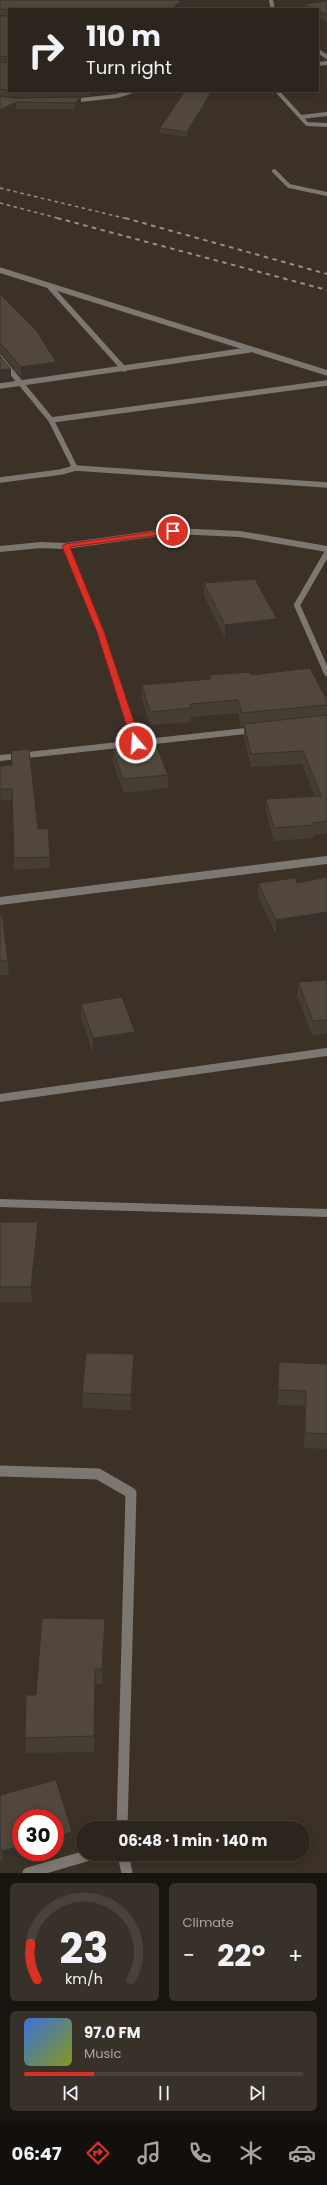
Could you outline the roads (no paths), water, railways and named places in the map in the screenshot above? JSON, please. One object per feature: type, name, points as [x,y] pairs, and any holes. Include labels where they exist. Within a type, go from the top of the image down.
[{"type":"street","points":[[68,101],[117,96],[130,92]]},
{"type":"street","points":[[278,92],[307,124],[327,125]]},
{"type":"street","points":[[301,117],[327,114]]},
{"type":"street","points":[[274,171],[289,186],[327,194]]},
{"type":"street","points":[[0,270],[327,373]]},
{"type":"street","points":[[48,285],[124,369]]},
{"type":"street","points":[[0,386],[251,350]]},
{"type":"street","points":[[0,358],[51,420],[75,468]]},
{"type":"street","points":[[51,420],[327,383]]},
{"type":"street","points":[[0,480],[61,472],[75,468],[327,485]]},
{"type":"street","points":[[0,549],[41,545],[65,546],[173,531],[240,534],[327,549]]},
{"type":"street","points":[[65,546],[101,632],[136,743]]},
{"type":"street","points":[[327,553],[298,605],[327,673]]},
{"type":"street","points":[[0,758],[264,729]]},
{"type":"street","points":[[0,901],[327,860]]},
{"type":"street","points":[[0,1098],[327,1052]]},
{"type":"street","points":[[0,1203],[327,1213]]},
{"type":"street","points":[[0,1471],[98,1474],[131,1493],[122,1821]]},
{"type":"street","points":[[28,1873],[76,1859]]},
{"type":"street","points":[[124,1861],[127,1873]]},
{"type":"railway","points":[[0,188],[128,219]]},
{"type":"railway","points":[[0,203],[61,219]]},
{"type":"railway","points":[[57,218],[327,290]]},
{"type":"railway","points":[[125,218],[327,274]]}]
